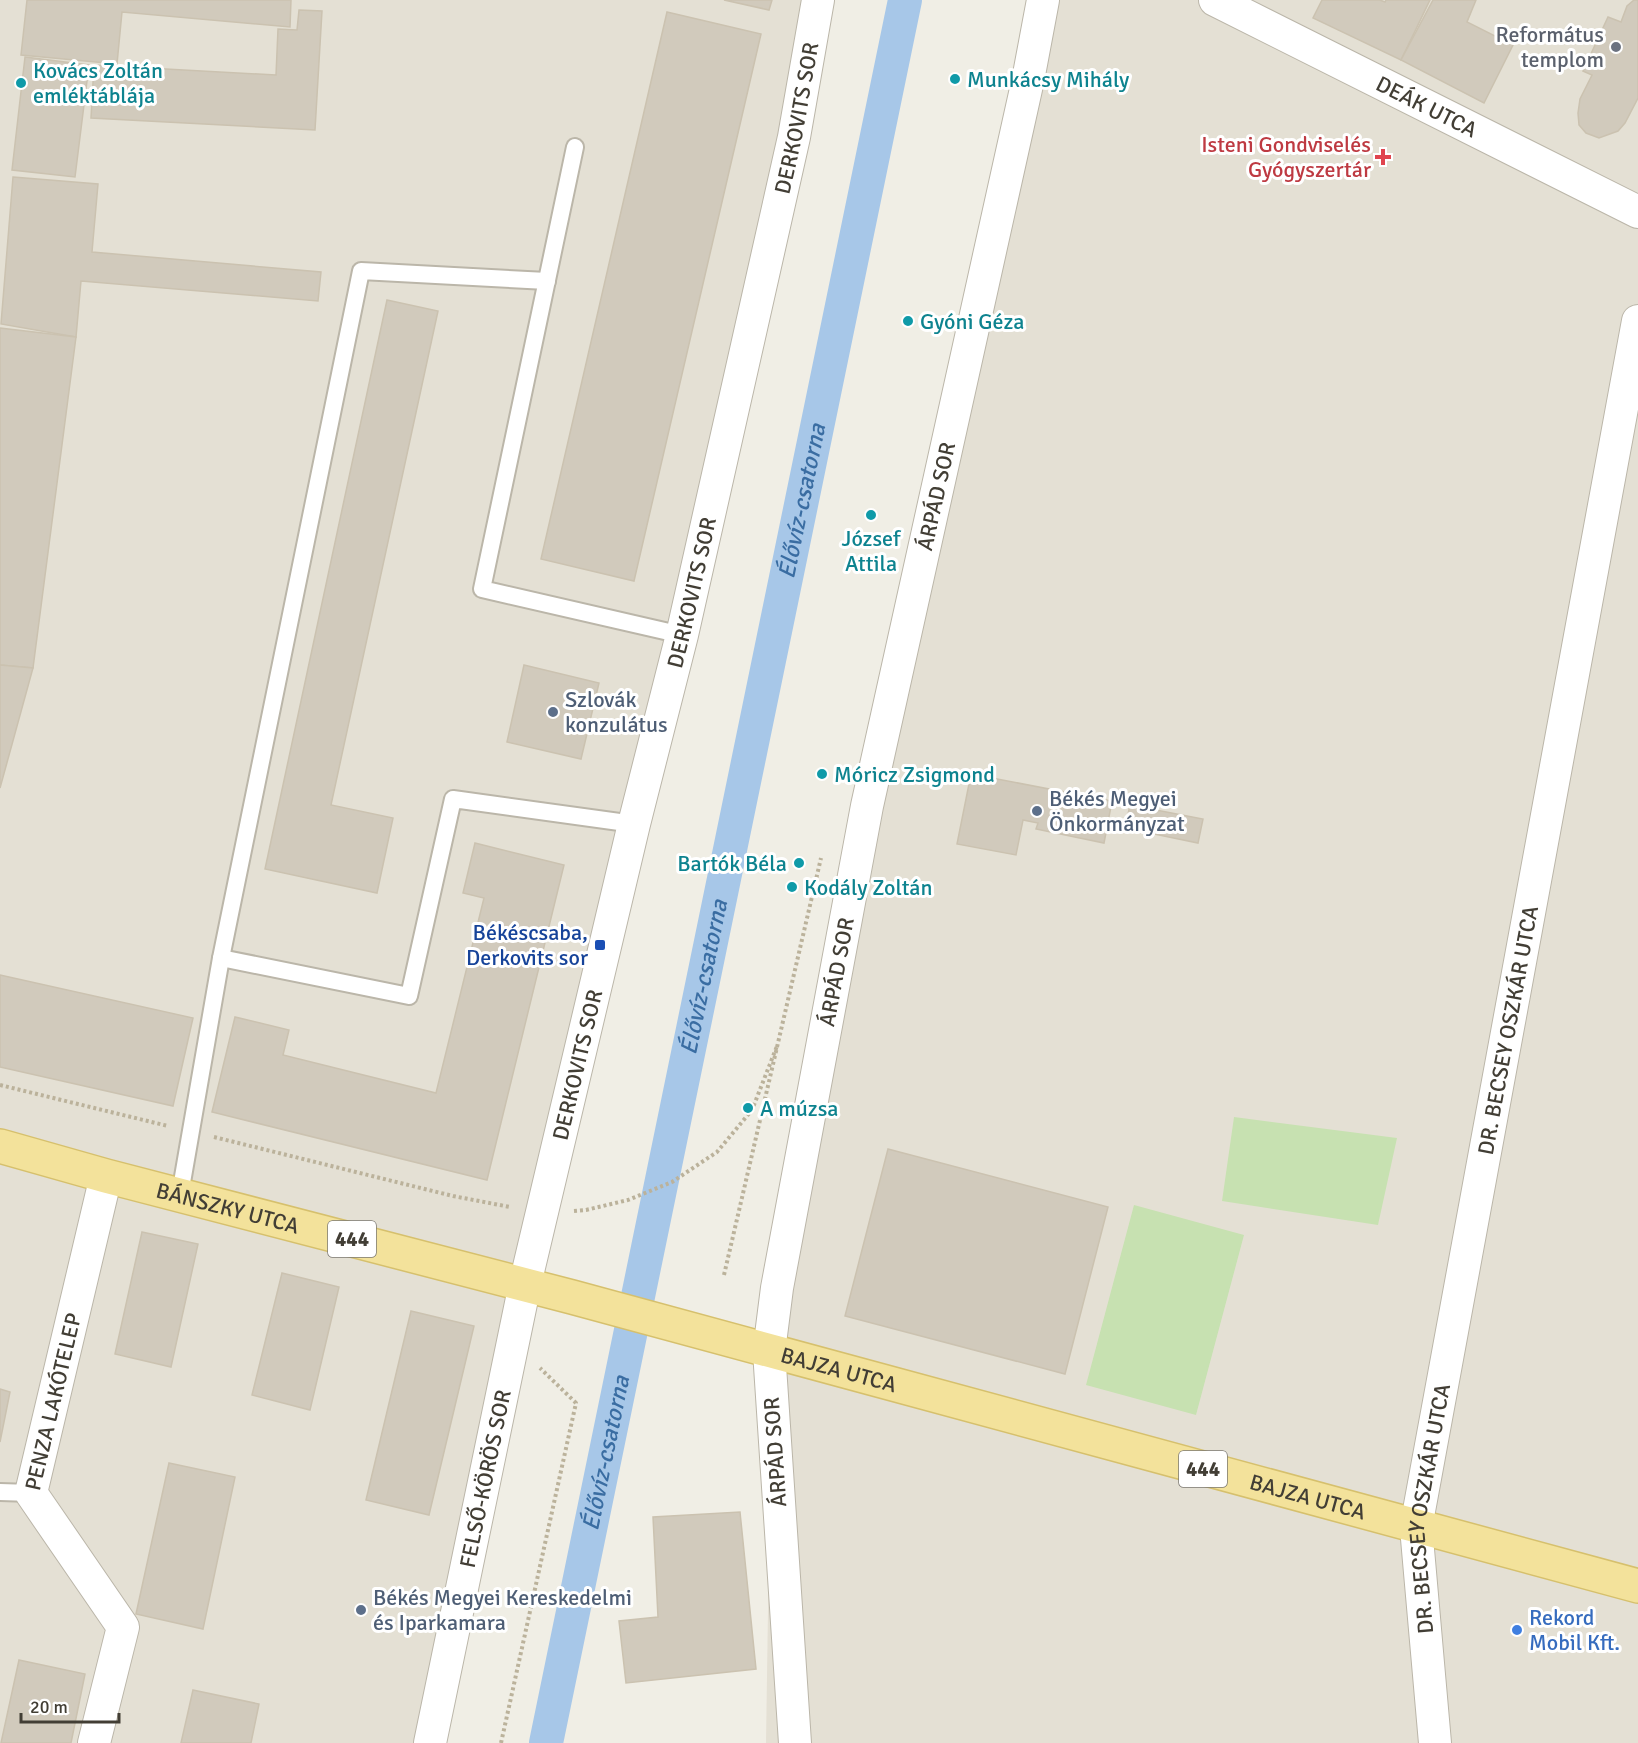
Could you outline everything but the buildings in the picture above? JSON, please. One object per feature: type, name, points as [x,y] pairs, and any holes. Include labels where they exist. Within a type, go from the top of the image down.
[{"type":"main road","name":"BÁNSZKY UTCA","points":[[0,1146],[106,1176],[525,1284]]},
{"type":"main road","name":"444","points":[[525,1284],[769,1351]]},
{"type":"main road","name":"BAJZA UTCA","points":[[769,1351],[1638,1586]]},
{"type":"street","name":"DERKOVITS SOR","points":[[525,1284],[634,824],[682,635],[794,137],[818,0]]},
{"type":"street","name":"ÁRPÁD SOR","points":[[795,1743],[769,1351],[777,1288],[867,806],[1028,80],[1043,0]]},
{"type":"street","name":"DEÁK UTCA","points":[[1215,0],[1638,212]]},
{"type":"street","name":"DR. BECSEY OSZKÁR UTCA","points":[[1435,1743],[1416,1527],[1638,321]]},
{"type":"street","name":"PENZA LAKÓTELEP","points":[[94,1743],[123,1627],[31,1493],[106,1176]]},
{"type":"street","name":"FELSŐ-KÖRÖS SOR","points":[[430,1743],[525,1284]]},
{"type":"lane","points":[[575,147],[482,589],[682,635]]},
{"type":"lane","points":[[180,1194],[221,958],[361,271],[548,280]]},
{"type":"lane","points":[[221,958],[409,996],[453,798],[634,824]]},
{"type":"lane","points":[[0,1492],[31,1493]]},
{"type":"path","points":[[0,1085],[498,1206],[542,1211],[586,1210],[628,1200],[672,1182],[717,1152],[752,1110],[782,1033],[724,1275]]},
{"type":"path","points":[[501,1743],[576,1402],[513,1342]]},
{"type":"shaded area","points":[[0,0],[813,0],[434,1743],[0,1743]]},
{"type":"shaded area","points":[[1038,0],[1638,0],[1638,1743],[766,1743],[772,1343]]},
{"type":"green space","points":[[1234,1117],[1397,1138],[1378,1225],[1222,1201]]},
{"type":"green space","points":[[1134,1205],[1244,1235],[1196,1415],[1086,1385]]},
{"type":"waterway","name":"Élővíz-csatorna","points":[[546,1743],[905,0]]},
{"type":"place","name":"Református templom","points":[[1616,47]]},
{"type":"place","name":"Munkácsy Mihály","points":[[955,79]]},
{"type":"place","name":"Kovács Zoltán emléktáblája","points":[[21,83]]},
{"type":"place","name":"Isteni Gondviselés Gyógyszertár","points":[[1383,157]]},
{"type":"place","name":"Gyóni Géza","points":[[908,321]]},
{"type":"place","name":"József Attila","points":[[871,515]]},
{"type":"place","name":"Szlovák konzulátus","points":[[553,712]]},
{"type":"place","name":"Móricz Zsigmond","points":[[822,774]]},
{"type":"place","name":"Békés Megyei Önkormányzat","points":[[1037,811]]},
{"type":"place","name":"Bartók Béla","points":[[799,863]]},
{"type":"place","name":"Kodály Zoltán","points":[[792,887]]},
{"type":"place","name":"Békéscsaba, Derkovits sor","points":[[600,945]]},
{"type":"place","name":"A múzsa","points":[[748,1108]]},
{"type":"place","name":"Békés Megyei Kereskedelmi és Iparkamara","points":[[361,1610]]},
{"type":"place","name":"Rekord Mobil Kft.","points":[[1517,1630]]}]
